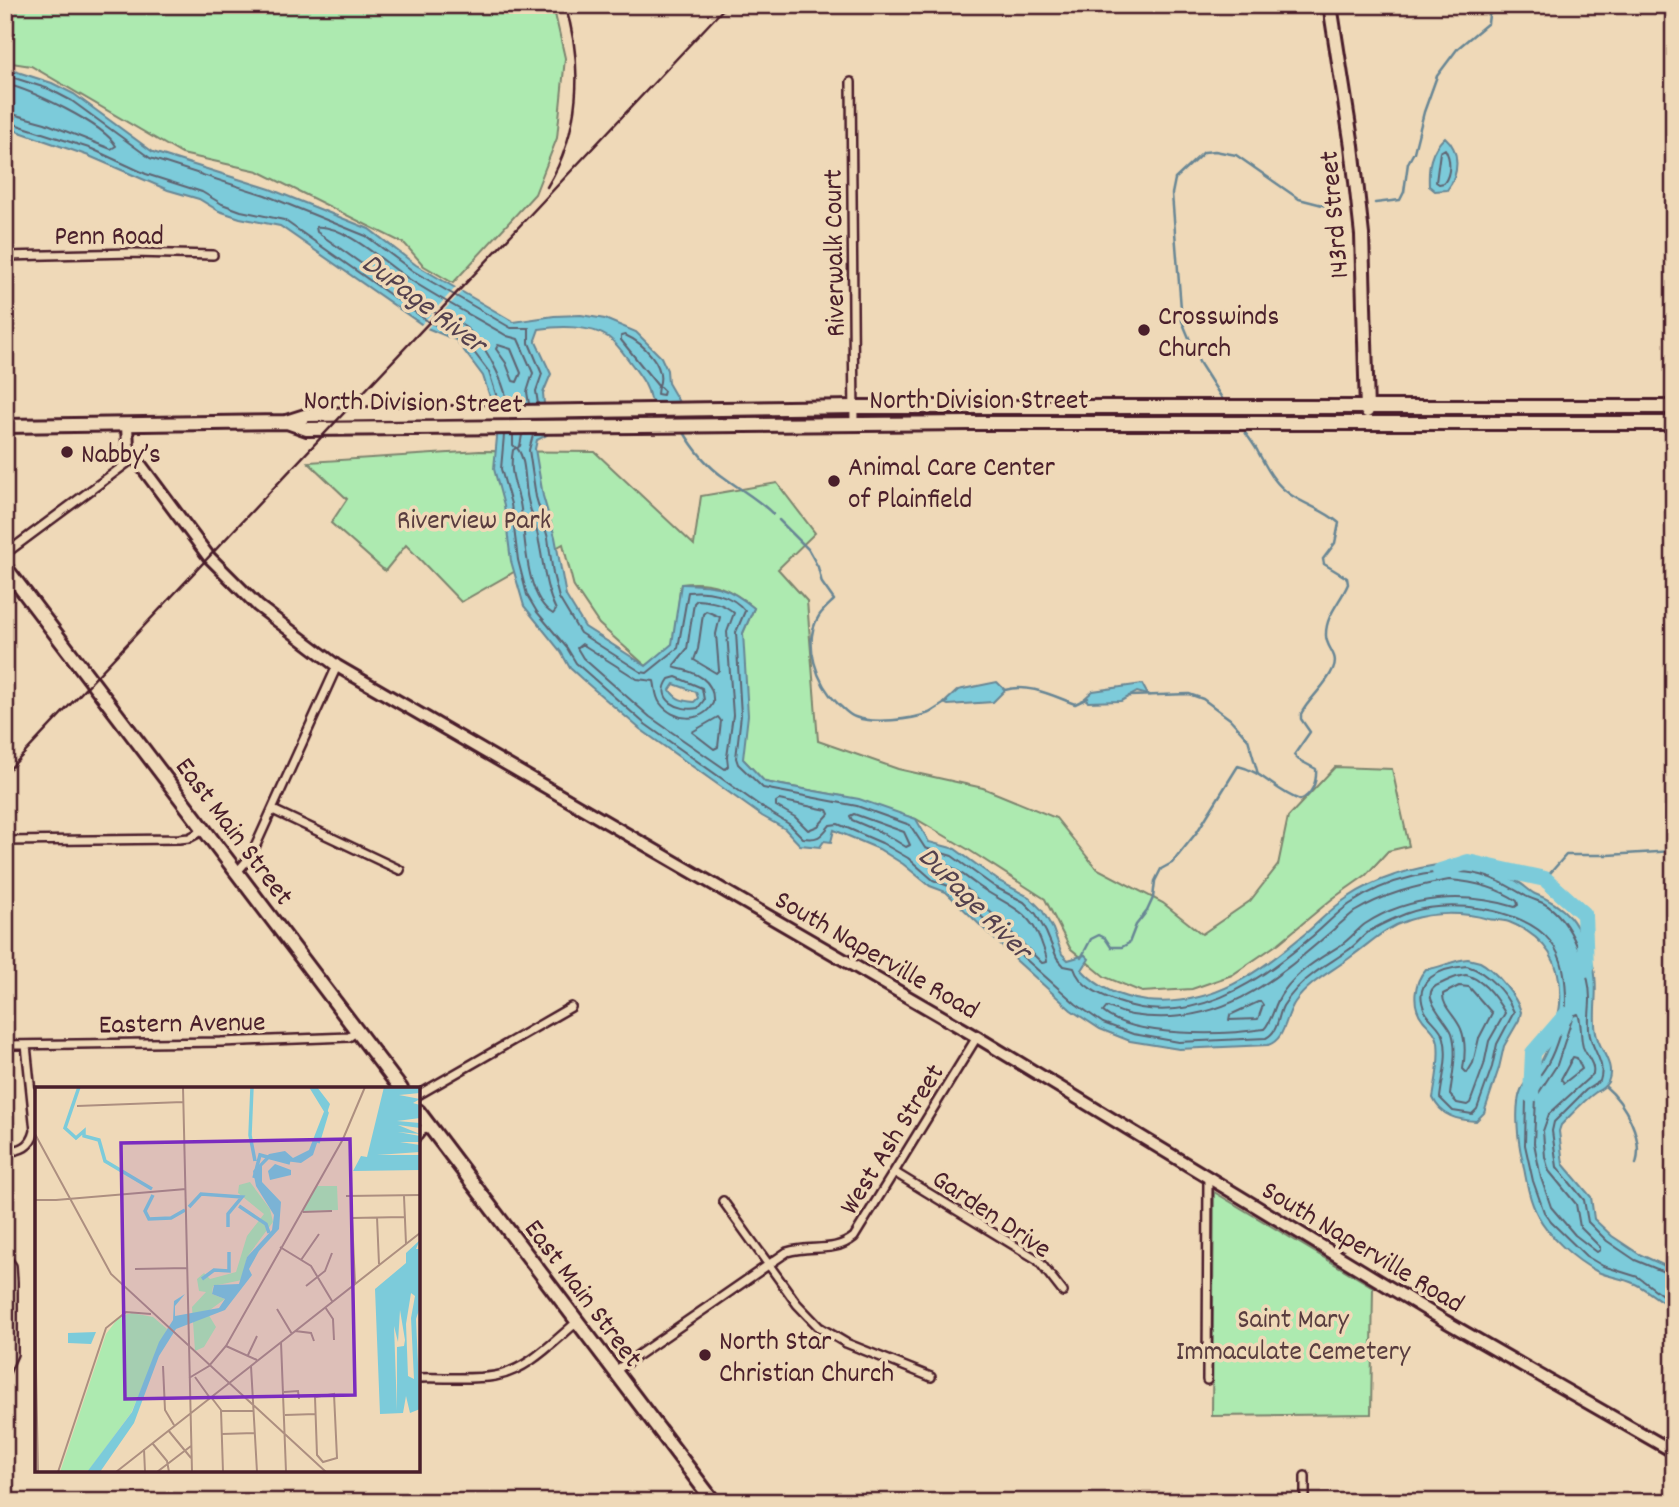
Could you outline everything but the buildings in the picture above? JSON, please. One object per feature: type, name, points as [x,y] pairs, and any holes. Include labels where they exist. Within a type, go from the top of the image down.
[{"type":"main road","name":"143rd Street","points":[[1330,5],[1352,146],[1362,235],[1367,422]]},
{"type":"main road","points":[[1114,406],[1114,422]]},
{"type":"main road","name":"North Division Street","points":[[5,426],[286,422],[308,415],[854,407],[1674,407]]},
{"type":"main road","name":"North Division Street","points":[[286,422],[307,429],[1114,422],[1674,423]]},
{"type":"main road","name":"South Naperville Road","points":[[127,425],[128,448],[134,458],[222,572],[288,631],[337,667],[977,1037],[1464,1332],[1674,1452]]},
{"type":"main road","name":"East Main Street","points":[[5,568],[399,1087]]},
{"type":"main road","name":"East Main Street","points":[[420,1113],[714,1502]]},
{"type":"street","name":"Riverwalk Court","points":[[851,82],[854,424]]},
{"type":"street","name":"Penn Road","points":[[5,256],[133,253],[214,255]]},
{"type":"street","points":[[5,554],[134,458]]},
{"type":"street","points":[[237,872],[251,856],[337,667]]},
{"type":"street","points":[[273,810],[400,870]]},
{"type":"street","points":[[5,841],[179,839],[190,838],[204,830]]},
{"type":"street","points":[[420,1094],[570,1007]]},
{"type":"street","name":"Eastern Avenue","points":[[5,1045],[349,1037],[357,1031]]},
{"type":"street","name":"West Ash Street","points":[[615,1371],[768,1264],[796,1249],[827,1249],[848,1242],[869,1214],[977,1037]]},
{"type":"street","points":[[5,1151],[25,1148],[30,1144],[35,1131],[26,1045]]},
{"type":"street","points":[[420,1133],[428,1123]]},
{"type":"street","name":"Garden Drive","points":[[894,1172],[1038,1260],[1063,1292]]},
{"type":"street","points":[[1207,1380],[1208,1178]]},
{"type":"street","points":[[723,1201],[797,1304],[819,1327],[846,1343],[931,1377]]},
{"type":"street","points":[[5,1256],[12,1266],[13,1354],[5,1371]]},
{"type":"street","points":[[420,1378],[503,1374],[525,1364],[577,1322]]},
{"type":"street","points":[[1305,1476],[1305,1502]]},
{"type":"green space","points":[[5,5],[553,5],[565,58],[557,138],[535,194],[453,283],[424,266],[405,244],[258,171],[182,154],[31,66],[5,62]]},
{"type":"green space","points":[[482,418],[482,421],[307,421],[307,420]]},
{"type":"green space","name":"Riverview Park","points":[[480,451],[595,452],[694,545],[701,496],[777,483],[815,533],[778,569],[807,601],[818,741],[898,769],[983,788],[1056,818],[1096,868],[1163,903],[1202,934],[1250,901],[1278,865],[1288,817],[1335,767],[1392,769],[1409,846],[1388,851],[1366,875],[1279,943],[1232,975],[1192,989],[1142,992],[1105,977],[1070,948],[1045,899],[916,819],[842,796],[765,782],[743,759],[743,633],[754,608],[737,595],[702,583],[681,584],[675,639],[669,648],[646,666],[599,624],[574,587],[563,544],[461,602],[406,545],[385,571],[331,523],[347,499],[308,462]]},
{"type":"green space","name":"Saint Mary Immaculate Cemetery","points":[[1214,1192],[1373,1287],[1371,1414],[1212,1416]]},
{"type":"water","points":[[5,68],[52,83],[74,94],[153,152],[270,189],[369,229],[416,265],[514,322],[581,315],[605,319],[636,332],[661,357],[667,370],[668,383],[679,402],[654,402],[650,399],[644,382],[625,355],[612,340],[600,333],[574,327],[547,328],[539,329],[535,340],[551,374],[543,393],[547,435],[537,440],[535,449],[543,496],[555,537],[566,596],[585,627],[646,666],[672,644],[681,584],[720,588],[744,600],[754,608],[743,633],[748,715],[743,759],[765,782],[859,799],[916,819],[929,842],[955,849],[999,881],[1029,897],[1042,910],[1053,929],[1062,954],[1068,960],[1085,955],[1089,959],[1082,970],[1112,992],[1147,1001],[1193,999],[1214,993],[1271,961],[1358,891],[1395,875],[1421,868],[1465,864],[1484,868],[1520,883],[1558,906],[1577,928],[1592,963],[1596,985],[1596,1033],[1610,1069],[1608,1082],[1561,1125],[1559,1131],[1563,1164],[1591,1197],[1594,1219],[1612,1236],[1639,1254],[1674,1270],[1674,1307],[1629,1281],[1598,1272],[1580,1261],[1548,1231],[1534,1207],[1519,1143],[1518,1105],[1521,1090],[1542,1060],[1551,1040],[1559,1010],[1560,989],[1550,953],[1533,935],[1509,922],[1459,914],[1428,915],[1400,923],[1379,935],[1308,988],[1295,1002],[1278,1038],[1268,1045],[1179,1049],[1130,1041],[1100,1029],[1071,1010],[946,892],[930,886],[879,849],[834,830],[831,842],[824,841],[820,847],[800,845],[785,829],[762,816],[640,729],[570,668],[561,652],[524,606],[511,561],[504,506],[494,469],[497,437],[490,397],[483,376],[456,340],[427,328],[280,226],[219,211],[199,199],[168,190],[89,156],[5,127]],"holes":[[[674,684],[696,692],[698,698],[694,702],[678,698],[670,690]]]},
{"type":"water","points":[[1445,137],[1454,149],[1456,170],[1447,190],[1435,191],[1429,186],[1430,166],[1436,148]]},
{"type":"water","points":[[997,682],[1005,690],[993,702],[944,703],[958,690]]},
{"type":"water","points":[[1142,684],[1148,695],[1137,692],[1121,701],[1088,702],[1085,698],[1093,691]]},
{"type":"water","points":[[1468,959],[1480,962],[1498,977],[1510,991],[1521,1012],[1504,1046],[1484,1113],[1476,1121],[1450,1116],[1440,1109],[1433,1098],[1438,1042],[1434,1032],[1419,1014],[1416,1001],[1419,980],[1426,969]]},
{"type":"pier","points":[[458,285],[465,288],[425,331],[419,327]]},
{"type":"waterway","points":[[1375,203],[1400,200],[1404,192],[1408,163],[1414,152],[1437,76],[1458,48],[1488,23],[1489,15],[1502,5]]},
{"type":"waterway","points":[[1225,403],[1199,362],[1182,321],[1172,194],[1175,179],[1204,152],[1215,151],[1236,155],[1299,199],[1334,208]]},
{"type":"waterway","points":[[682,429],[712,468],[773,514]]},
{"type":"waterway","points":[[1081,958],[1091,939],[1099,935],[1105,938],[1111,947],[1122,947],[1129,943],[1136,925],[1153,898],[1155,881],[1161,869],[1172,863],[1197,832],[1238,766],[1254,772],[1300,800],[1308,795],[1315,783],[1316,769],[1294,755],[1310,732],[1301,719],[1301,714],[1326,681],[1335,664],[1334,655],[1326,639],[1327,627],[1331,614],[1348,584],[1347,578],[1324,564],[1323,559],[1335,543],[1339,523],[1280,486],[1243,429]]},
{"type":"waterway","points":[[779,520],[808,549],[818,567],[822,583],[834,600],[814,626],[812,638],[814,662],[830,696],[852,716],[881,721],[929,713],[947,702]]},
{"type":"waterway","points":[[1005,690],[1032,689],[1075,704],[1088,698]]},
{"type":"waterway","points":[[1129,696],[1189,694],[1203,699],[1230,719],[1248,739],[1258,774]]},
{"type":"waterway","points":[[1545,879],[1566,855],[1674,851]]},
{"type":"waterway","name":"DuPage River","points":[[1440,871],[1468,862],[1545,879],[1584,914],[1586,969]]},
{"type":"waterway","name":"DuPage River","points":[[1531,1095],[1533,1053],[1566,1015]]},
{"type":"waterway","points":[[1605,1086],[1626,1111],[1635,1132],[1638,1154],[1636,1164]]},
{"type":"railway","points":[[547,187],[566,144],[576,98],[575,51],[565,5]]},
{"type":"railway","points":[[5,774],[727,5]]},
{"type":"place","name":"Crosswinds Church","points":[[1144,330]]},
{"type":"place","name":"Nabby’s","points":[[67,452]]},
{"type":"place","name":"Animal Care Center of Plainfield","points":[[834,481]]},
{"type":"place","name":"North Star Christian Church","points":[[705,1355]]}]
